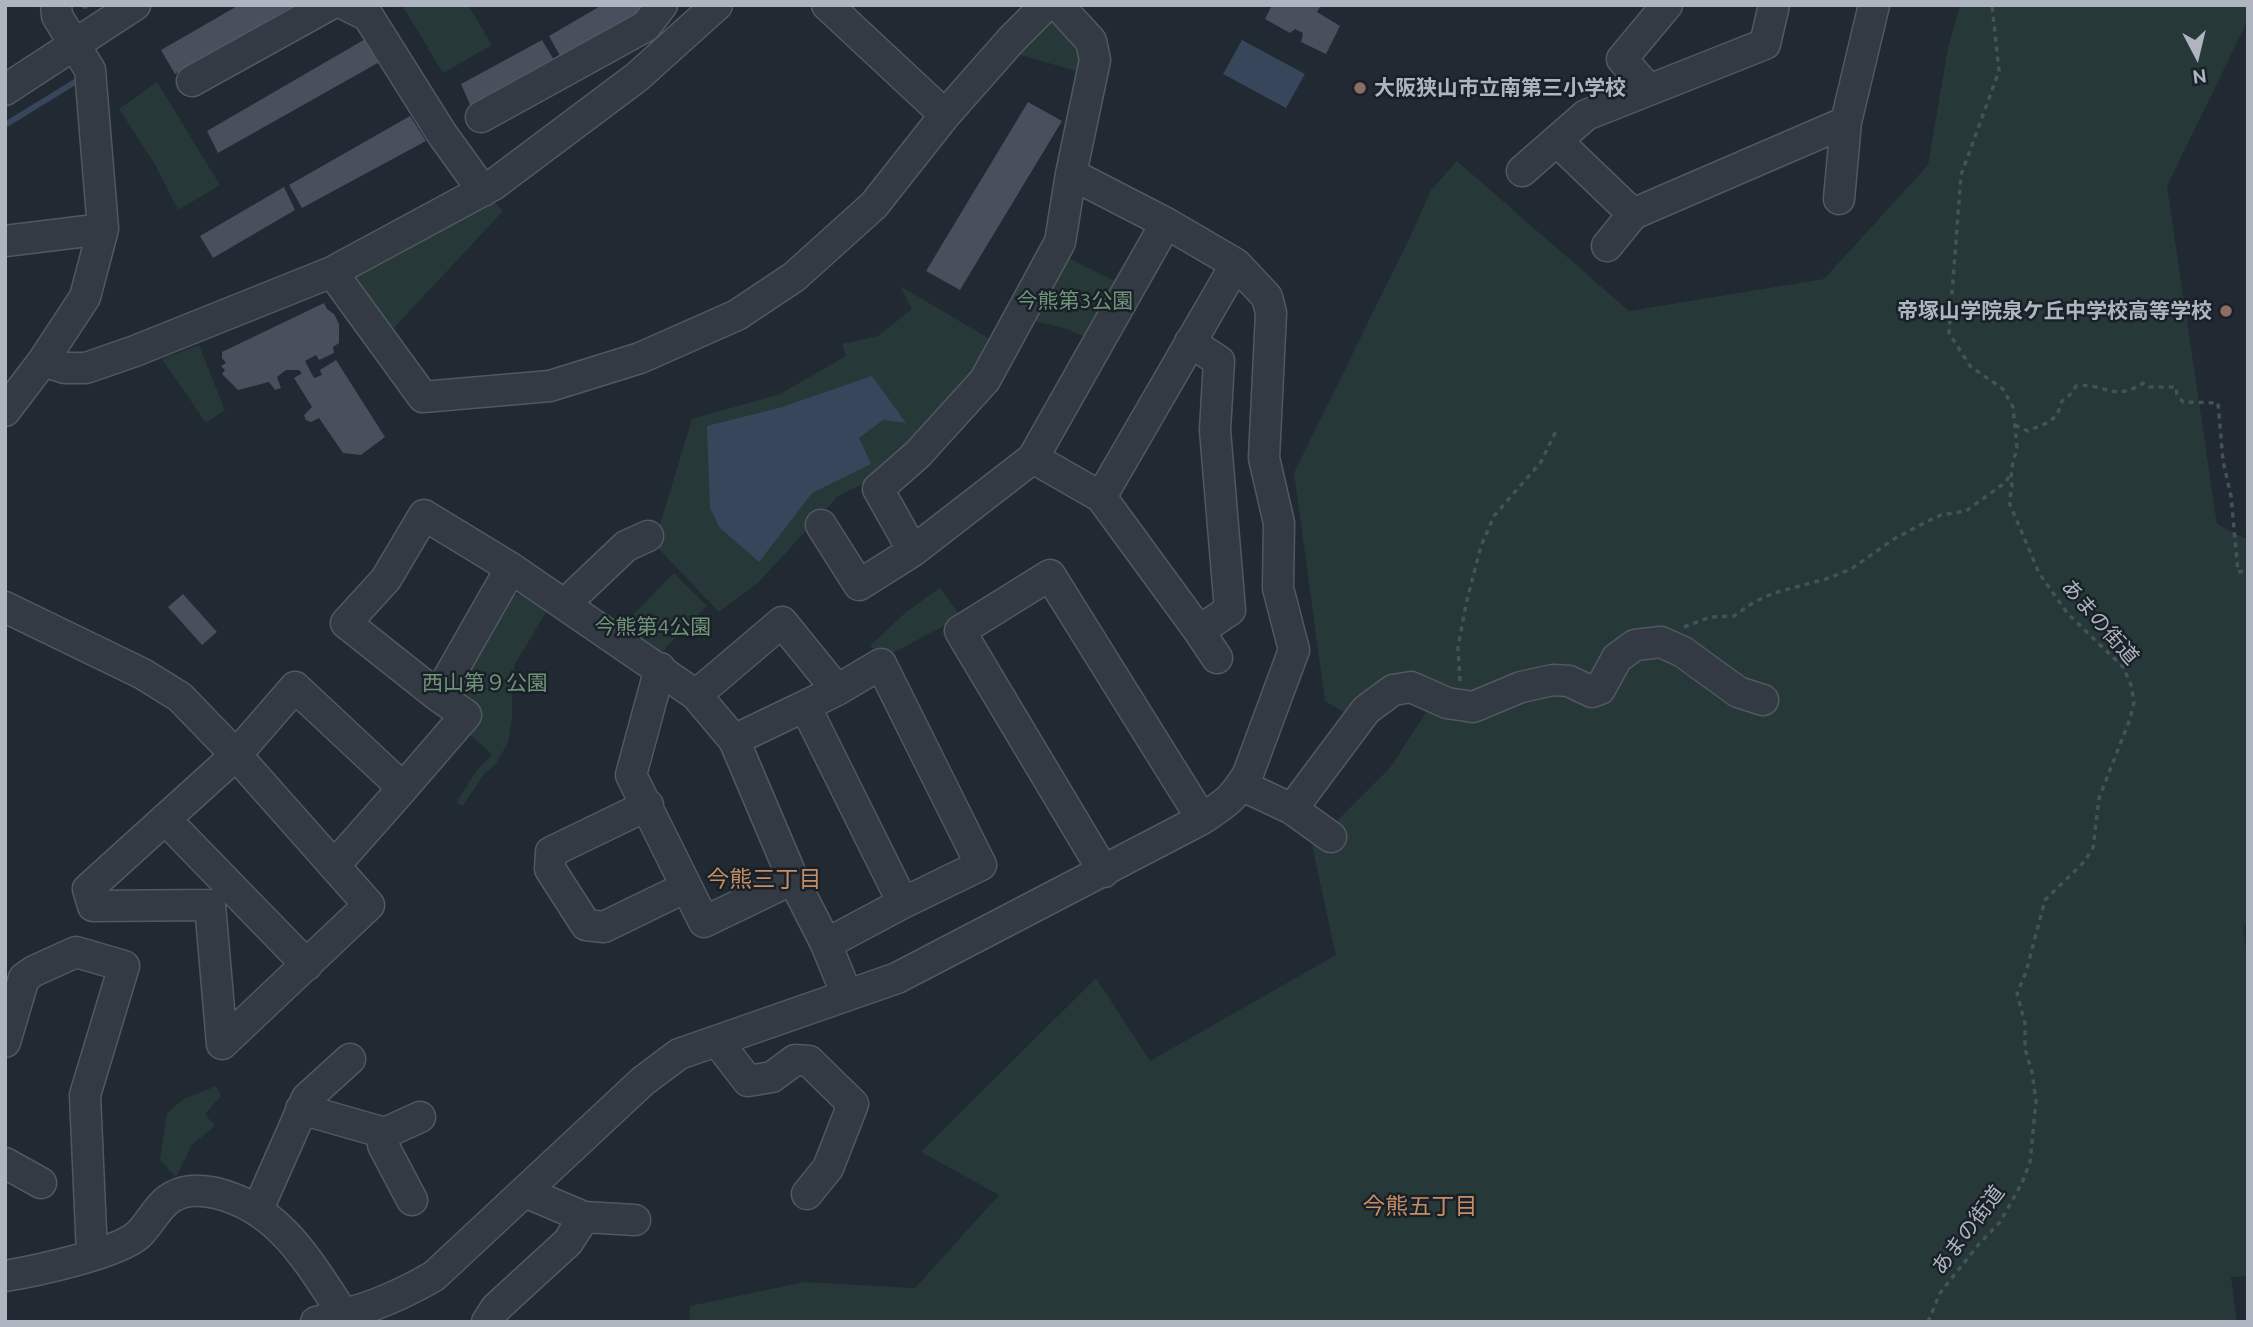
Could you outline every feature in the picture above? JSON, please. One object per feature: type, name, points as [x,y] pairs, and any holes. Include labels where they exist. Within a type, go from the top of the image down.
[{"type":"street","points":[[5,411],[43,361],[85,297],[103,229],[90,70],[57,16],[56,5]]},
{"type":"street","points":[[5,90],[135,5]]},
{"type":"street","points":[[192,81],[329,5]]},
{"type":"street","points":[[346,5],[368,16],[442,134],[482,191]]},
{"type":"street","points":[[481,117],[646,26],[662,5]]},
{"type":"street","points":[[43,361],[65,368],[86,368],[332,272],[482,191],[637,77],[717,5]]},
{"type":"street","points":[[827,5],[945,114]]},
{"type":"street","points":[[332,272],[422,397],[550,386],[640,358],[737,315],[794,277],[874,205],[945,114],[1046,5]]},
{"type":"street","points":[[914,551],[878,489],[918,454],[985,380],[1060,242],[1095,60],[1091,41],[1058,5]]},
{"type":"street","points":[[1649,90],[1622,59],[1667,5]]},
{"type":"street","points":[[1522,171],[1586,116],[1765,44],[1774,5]]},
{"type":"street","points":[[1839,199],[1846,122],[1874,5]]},
{"type":"street","points":[[1607,246],[1633,214],[1846,122]]},
{"type":"street","points":[[1557,141],[1633,214]]},
{"type":"street","points":[[316,1322],[399,1297],[434,1276],[643,1081],[679,1054],[897,978],[1202,819],[1231,799],[1241,785],[1248,774],[1294,650],[1278,588],[1279,523],[1264,458],[1271,313],[1267,297],[1236,264],[1166,223],[1071,174]]},
{"type":"street","points":[[821,525],[859,584],[914,551],[1033,458],[1166,223]]},
{"type":"street","points":[[5,241],[103,229]]},
{"type":"street","points":[[1101,497],[1236,264]]},
{"type":"street","points":[[1190,342],[1219,361],[1215,430],[1230,610],[1199,631]]},
{"type":"street","points":[[1033,458],[1101,497],[1217,658]]},
{"type":"street","points":[[334,866],[466,715],[346,623],[386,579],[424,515],[512,568],[696,695],[734,740],[793,879],[826,944],[847,995]]},
{"type":"street","points":[[565,604],[626,546],[648,536]]},
{"type":"street","points":[[438,696],[512,568]]},
{"type":"street","points":[[1104,872],[960,631],[1050,575],[1202,819]]},
{"type":"street","points":[[5,607],[143,674],[180,696],[369,905],[222,1044],[220,896]]},
{"type":"street","points":[[696,695],[782,622],[837,690]]},
{"type":"street","points":[[1292,809],[1366,710],[1393,690],[1411,687],[1447,703],[1472,707],[1521,687],[1553,680],[1569,681],[1592,692],[1600,689],[1617,658],[1635,645],[1661,642],[1683,652],[1738,692],[1763,699]]},
{"type":"street","points":[[734,740],[837,690],[881,664],[981,865],[826,944]]},
{"type":"street","points":[[660,668],[631,775],[704,922],[793,879]]},
{"type":"street","points":[[220,896],[93,906],[88,890],[236,755],[295,687],[403,788]]},
{"type":"street","points":[[806,706],[903,904]]},
{"type":"street","points":[[1241,785],[1292,809],[1331,837]]},
{"type":"street","points":[[648,806],[551,852],[550,869],[586,925],[604,928],[685,887]]},
{"type":"street","points":[[165,819],[220,896],[307,965]]},
{"type":"street","points":[[5,1042],[24,978],[34,971],[76,952],[124,966],[85,1095],[92,1254]]},
{"type":"street","points":[[717,1041],[748,1081],[772,1077],[796,1060],[808,1061],[853,1104],[828,1168],[807,1194]]},
{"type":"street","points":[[258,1209],[307,1098],[350,1059]]},
{"type":"street","points":[[301,1109],[385,1133],[420,1117]]},
{"type":"street","points":[[385,1133],[383,1145],[412,1200]]},
{"type":"street","points":[[5,1163],[41,1183]]},
{"type":"street","points":[[5,1276],[113,1249],[136,1236],[171,1197],[186,1191],[206,1191],[224,1195],[258,1209],[273,1221],[300,1251],[344,1315]]},
{"type":"street","points":[[524,1192],[584,1217],[635,1220]]},
{"type":"street","points":[[487,1322],[496,1308],[568,1242],[584,1217]]},
{"type":"path","name":"あまの街道","points":[[1928,1322],[1940,1293],[2000,1222],[2022,1183],[2030,1162],[2036,1101],[2025,1049],[2025,1023],[2017,994],[2026,972],[2045,900],[2084,862],[2093,848],[2099,798],[2134,702],[2131,685],[2123,667],[2067,614],[2039,573],[2009,502],[2011,470],[2017,448],[2013,407],[2003,389],[1970,366],[1949,332],[1961,175],[1999,71],[1992,5]]},
{"type":"path","points":[[2015,425],[2028,430],[2049,422],[2057,415],[2062,401],[2073,393],[2076,386],[2084,385],[2112,393],[2126,392],[2143,383],[2149,387],[2176,387],[2183,402],[2218,403],[2238,572],[2248,570]]},
{"type":"path","points":[[1456,704],[1461,681],[1458,647],[1481,546],[1494,516],[1541,462],[1557,429]]},
{"type":"path","points":[[1661,642],[1672,632],[1685,626],[1710,617],[1734,616],[1754,602],[1774,593],[1852,569],[1894,539],[1924,523],[1941,515],[1966,510],[2006,482],[2011,470]]},
{"type":"green space","points":[[402,5],[468,5],[492,45],[443,73]]},
{"type":"green space","points":[[1960,5],[2248,5],[2248,20],[2167,186],[2217,524],[2248,540],[2248,923],[2243,926],[2248,970],[2248,1276],[2231,1277],[2237,1322],[689,1322],[690,1306],[804,1282],[915,1288],[999,1195],[921,1152],[1096,978],[1150,1061],[1336,955],[1312,846],[1390,768],[1428,709],[1397,699],[1356,719],[1325,701],[1294,473],[1431,190],[1457,161],[1629,311],[1824,279],[1928,165],[1948,48]]},
{"type":"green space","points":[[1050,22],[1079,46],[1084,62],[1076,71],[1017,54]]},
{"type":"green space","points":[[157,82],[220,185],[178,210],[154,163],[119,109]]},
{"type":"green space","points":[[491,198],[503,211],[392,330],[348,273]]},
{"type":"green space","name":"今熊第3公園","points":[[1068,258],[1115,281],[1085,337],[1064,328],[1034,321]]},
{"type":"green space","points":[[900,286],[990,339],[986,357],[878,476],[838,496],[758,583],[719,612],[654,544],[692,419],[780,394],[846,356],[842,344],[878,336],[912,309]]},
{"type":"green space","points":[[199,345],[225,410],[206,423],[162,359]]},
{"type":"green space","name":"今熊第4公園","points":[[674,573],[707,606],[655,659],[616,632]]},
{"type":"green space","points":[[940,588],[961,617],[883,658],[870,646],[907,611]]},
{"type":"green space","name":"西山第９公園","points":[[520,594],[548,609],[515,664],[508,743],[495,765],[484,774],[463,806],[456,803],[476,771],[492,755],[464,729],[457,676],[509,595]]},
{"type":"green space","points":[[216,1086],[221,1096],[205,1114],[215,1126],[192,1145],[176,1177],[160,1160],[167,1113],[184,1099]]},
{"type":"water","points":[[1242,40],[1305,74],[1286,108],[1223,74]]},
{"type":"water","points":[[872,376],[906,423],[883,420],[859,438],[871,464],[812,493],[759,562],[719,527],[710,508],[707,426],[779,408]]},
{"type":"building","points":[[239,5],[295,5],[175,74],[161,50]]},
{"type":"building","points":[[602,5],[644,5],[647,9],[560,56],[549,36]]},
{"type":"building","points":[[1272,5],[1321,5],[1317,12],[1340,26],[1326,54],[1301,42],[1303,33],[1295,29],[1290,33],[1265,19]]},
{"type":"building","points":[[367,38],[383,60],[218,153],[207,131]]},
{"type":"building","points":[[542,40],[554,60],[471,107],[461,84]]},
{"type":"building","points":[[1028,102],[1062,121],[960,290],[926,271]]},
{"type":"building","points":[[410,116],[426,141],[302,208],[289,185]]},
{"type":"building","points":[[284,187],[295,210],[213,258],[200,236]]},
{"type":"building","points":[[324,303],[339,324],[339,343],[333,347],[334,353],[319,360],[316,355],[305,361],[314,378],[322,375],[320,370],[336,360],[385,437],[361,455],[343,453],[319,418],[311,422],[306,420],[304,415],[312,407],[294,378],[302,373],[299,370],[286,370],[277,377],[281,388],[275,390],[269,382],[238,390],[222,374],[225,370],[221,366],[226,363],[222,352]]},
{"type":"building","points":[[183,594],[217,632],[202,645],[168,607]]},
{"type":"waterway","points":[[5,125],[75,82]]},
{"type":"place","name":"大阪狭山市立南第三小学校","points":[[1360,88]]},
{"type":"place","name":"帝塚山学院泉ケ丘中学校高等学校","points":[[2226,311]]},
{"type":"district","name":"今熊三丁目","points":[[764,879]]},
{"type":"district","name":"今熊五丁目","points":[[1420,1206]]}]
